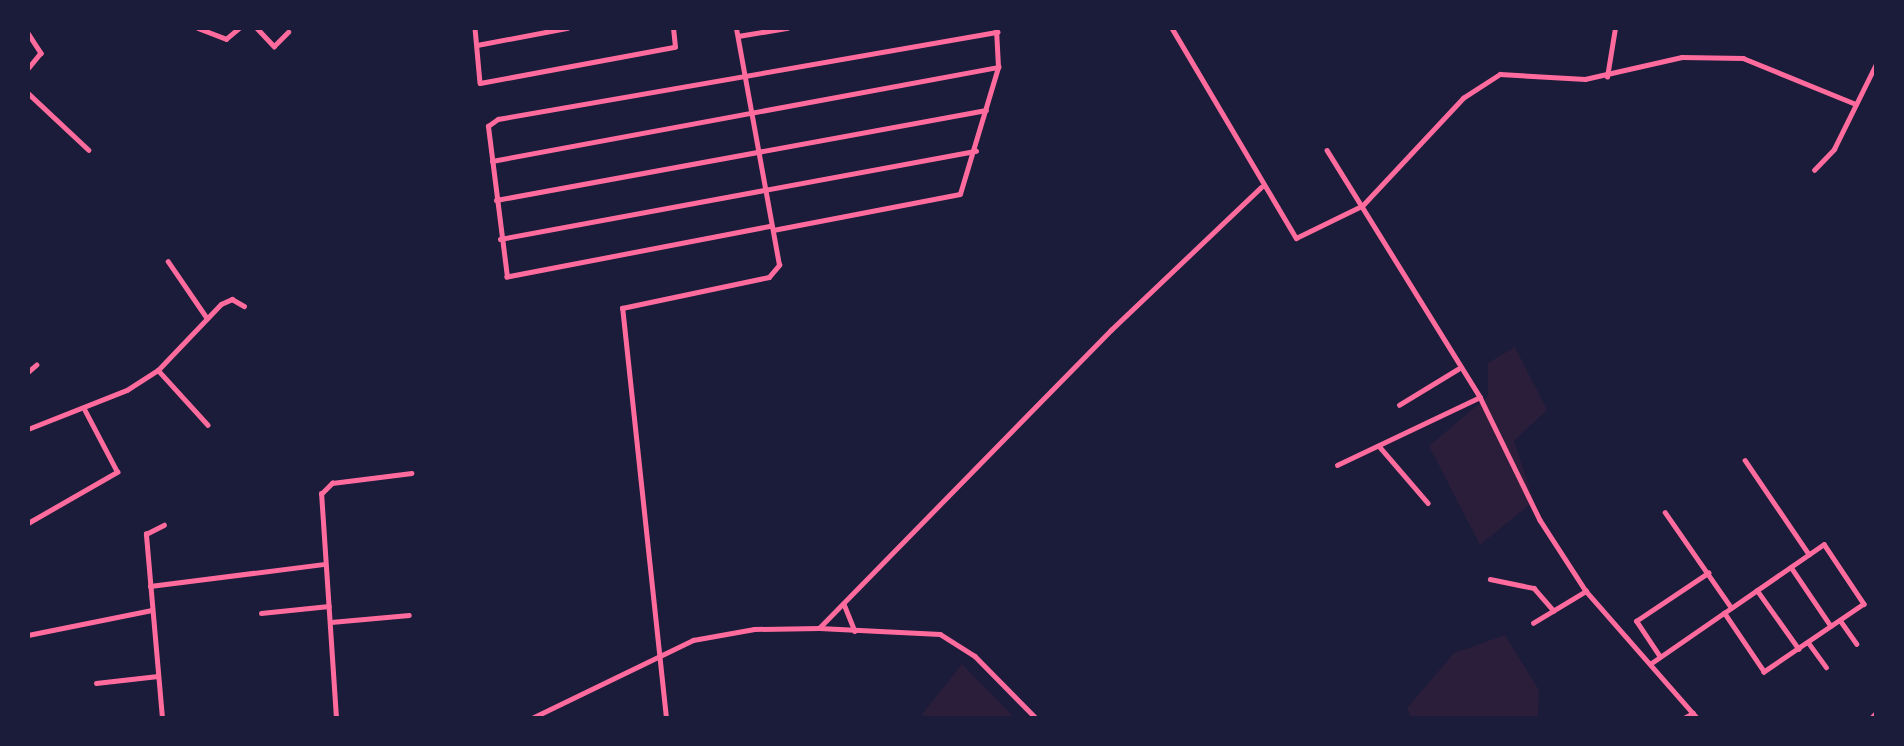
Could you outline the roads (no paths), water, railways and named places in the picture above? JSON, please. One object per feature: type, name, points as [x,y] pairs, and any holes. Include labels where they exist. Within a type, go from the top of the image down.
[{"type":"street","points":[[198,28],[226,39],[239,28]]},
{"type":"street","points":[[257,28],[274,46],[288,32]]},
{"type":"street","points":[[475,28],[480,83],[675,47],[673,28]]},
{"type":"street","points":[[477,45],[568,28]]},
{"type":"street","points":[[666,718],[662,650],[622,308],[772,275],[779,265],[736,28]]},
{"type":"street","points":[[738,36],[787,28]]},
{"type":"street","points":[[1172,28],[1261,187],[1296,238],[1362,206],[1486,80],[1500,74],[1607,77],[1682,58],[1743,58],[1856,104]]},
{"type":"street","points":[[1607,77],[1615,28]]},
{"type":"street","points":[[997,30],[998,67],[976,151],[957,196],[772,228],[514,278],[502,269],[488,126],[498,119],[997,30]]},
{"type":"street","points":[[28,33],[41,53],[28,69]]},
{"type":"street","points":[[1814,170],[1834,149],[1876,64]]},
{"type":"street","points":[[492,162],[998,67]]},
{"type":"street","points":[[28,93],[89,150]]},
{"type":"street","points":[[496,200],[986,110]]},
{"type":"street","points":[[1327,150],[1458,369],[1480,397],[1534,509],[1586,591],[1697,718]]},
{"type":"street","points":[[500,239],[976,151]]},
{"type":"street","points":[[819,628],[1111,330],[1261,187]]},
{"type":"street","points":[[169,261],[207,318]]},
{"type":"street","points":[[28,429],[85,411],[158,370],[227,300],[244,306]]},
{"type":"street","points":[[28,372],[36,365]]},
{"type":"street","points":[[1399,405],[1458,369]]},
{"type":"street","points":[[158,370],[208,425]]},
{"type":"street","points":[[1337,465],[1480,397]]},
{"type":"street","points":[[28,523],[117,472],[85,411]]},
{"type":"street","points":[[1380,446],[1428,503]]},
{"type":"street","points":[[1745,460],[1809,554]]},
{"type":"street","points":[[337,718],[331,622],[319,506],[324,488],[411,473]]},
{"type":"street","points":[[1665,512],[1731,607]]},
{"type":"street","points":[[162,718],[146,534],[164,525]]},
{"type":"street","points":[[1650,664],[1824,544],[1864,604],[1764,672],[1724,613]]},
{"type":"street","points":[[150,586],[325,564]]},
{"type":"street","points":[[1791,567],[1831,626]]},
{"type":"street","points":[[1660,657],[1636,621],[1708,573]]},
{"type":"street","points":[[1490,579],[1534,588],[1554,611]]},
{"type":"street","points":[[1757,590],[1799,649]]},
{"type":"street","points":[[1533,623],[1586,591]]},
{"type":"street","points":[[844,604],[855,631]]},
{"type":"street","points":[[261,613],[328,606]]},
{"type":"street","points":[[28,635],[152,610]]},
{"type":"street","points":[[331,622],[408,615]]},
{"type":"street","points":[[1840,620],[1857,644]]},
{"type":"street","points":[[532,718],[662,650],[743,630],[819,628],[940,634],[975,656],[1036,718]]},
{"type":"street","points":[[1808,642],[1826,667]]},
{"type":"street","points":[[96,683],[158,676]]},
{"type":"street","points":[[1685,718],[1693,713]]},
{"type":"street","points":[[1871,718],[1876,713]]}]
